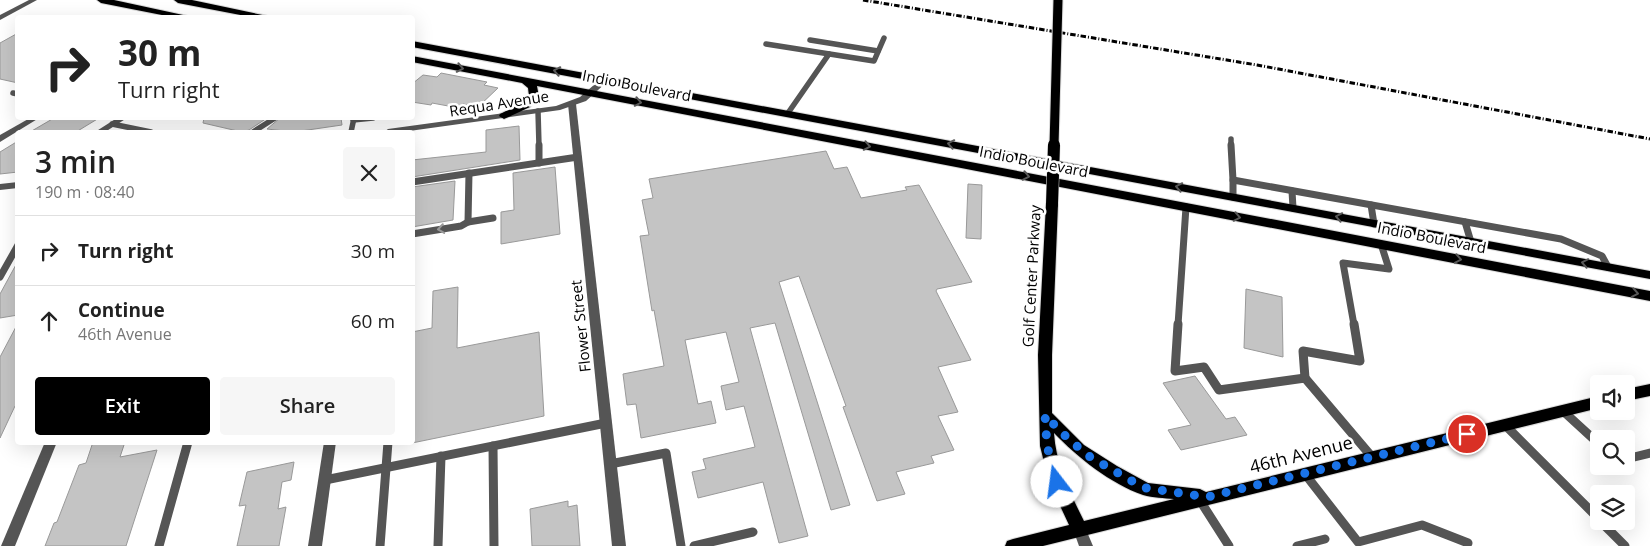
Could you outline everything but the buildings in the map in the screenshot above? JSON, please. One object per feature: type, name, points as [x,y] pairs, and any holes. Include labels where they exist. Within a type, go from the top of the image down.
[{"type":"main road","points":[[101,0],[178,15]]},
{"type":"main road","points":[[178,0],[257,15]]},
{"type":"main road","name":"Golf Center Parkway","points":[[1058,0],[1045,356],[1045,415],[1047,446],[1057,482],[1079,529]]},
{"type":"main road","name":"Indio Boulevard","points":[[415,45],[1650,275]]},
{"type":"main road","name":"Indio Boulevard","points":[[415,60],[1650,296]]},
{"type":"main road","points":[[504,116],[526,105],[534,96],[532,87],[524,80]]},
{"type":"main road","points":[[758,125],[803,126],[843,133],[872,129]]},
{"type":"main road","points":[[1635,394],[1650,390]]},
{"type":"main road","name":"46th Avenue","points":[[1012,546],[1590,404]]},
{"type":"main road","points":[[1045,415],[1079,449],[1121,476],[1146,488],[1203,498]]},
{"type":"street","points":[[0,18],[34,0]]},
{"type":"street","name":"Requa Avenue","points":[[402,130],[538,111],[572,104],[579,102],[590,94],[605,80]]},
{"type":"street","name":"Flower Street","points":[[572,104],[619,546]]},
{"type":"street","points":[[0,139],[32,120]]},
{"type":"street","points":[[0,187],[15,185]]},
{"type":"street","points":[[8,546],[50,445]]},
{"type":"street","points":[[315,546],[330,445]]},
{"type":"street","name":"Golf Center Parkway","points":[[1079,529],[1086,546]]},
{"type":"lane","points":[[766,44],[874,61],[884,38]]},
{"type":"lane","points":[[810,40],[878,51]]},
{"type":"lane","points":[[788,113],[829,54]]},
{"type":"lane","points":[[538,111],[539,163]]},
{"type":"lane","points":[[103,130],[119,120]]},
{"type":"lane","points":[[257,130],[272,120]]},
{"type":"lane","points":[[112,124],[141,130]]},
{"type":"lane","points":[[1231,139],[1233,197]]},
{"type":"lane","points":[[415,182],[578,157]]},
{"type":"lane","points":[[468,222],[469,173]]},
{"type":"lane","points":[[1233,180],[1561,240],[1602,256],[1608,267]]},
{"type":"lane","points":[[1292,191],[1293,208]]},
{"type":"lane","points":[[1371,205],[1374,224]]},
{"type":"lane","points":[[1186,207],[1176,371],[1204,367],[1220,390],[1305,378]]},
{"type":"lane","points":[[415,234],[461,226],[468,222],[493,218]]},
{"type":"lane","points":[[1464,222],[1471,242]]},
{"type":"lane","points":[[1372,457],[1305,378],[1303,352],[1360,361],[1343,263],[1390,269],[1381,244]]},
{"type":"lane","points":[[0,277],[15,250]]},
{"type":"lane","points":[[1563,411],[1590,436]]},
{"type":"lane","points":[[324,480],[606,423]]},
{"type":"lane","points":[[1505,425],[1590,510]]},
{"type":"lane","points":[[159,546],[187,445]]},
{"type":"lane","points":[[380,546],[388,445]]},
{"type":"lane","points":[[493,446],[494,546]]},
{"type":"lane","points":[[610,464],[666,453],[681,546]]},
{"type":"lane","points":[[1635,457],[1650,453]]},
{"type":"lane","points":[[438,546],[441,456]]},
{"type":"lane","points":[[1305,474],[1358,542],[1422,524],[1468,543]]},
{"type":"lane","points":[[1203,498],[1229,546]]},
{"type":"lane","points":[[1610,530],[1625,546]]},
{"type":"lane","points":[[694,546],[753,532]]},
{"type":"lane","points":[[1297,546],[1325,539]]},
{"type":"railway","points":[[863,0],[1257,65],[1650,139]]},
{"type":"route","points":[[1057,482],[1047,446],[1045,415],[1079,449],[1112,471],[1146,488],[1207,497],[1467,434]]}]
